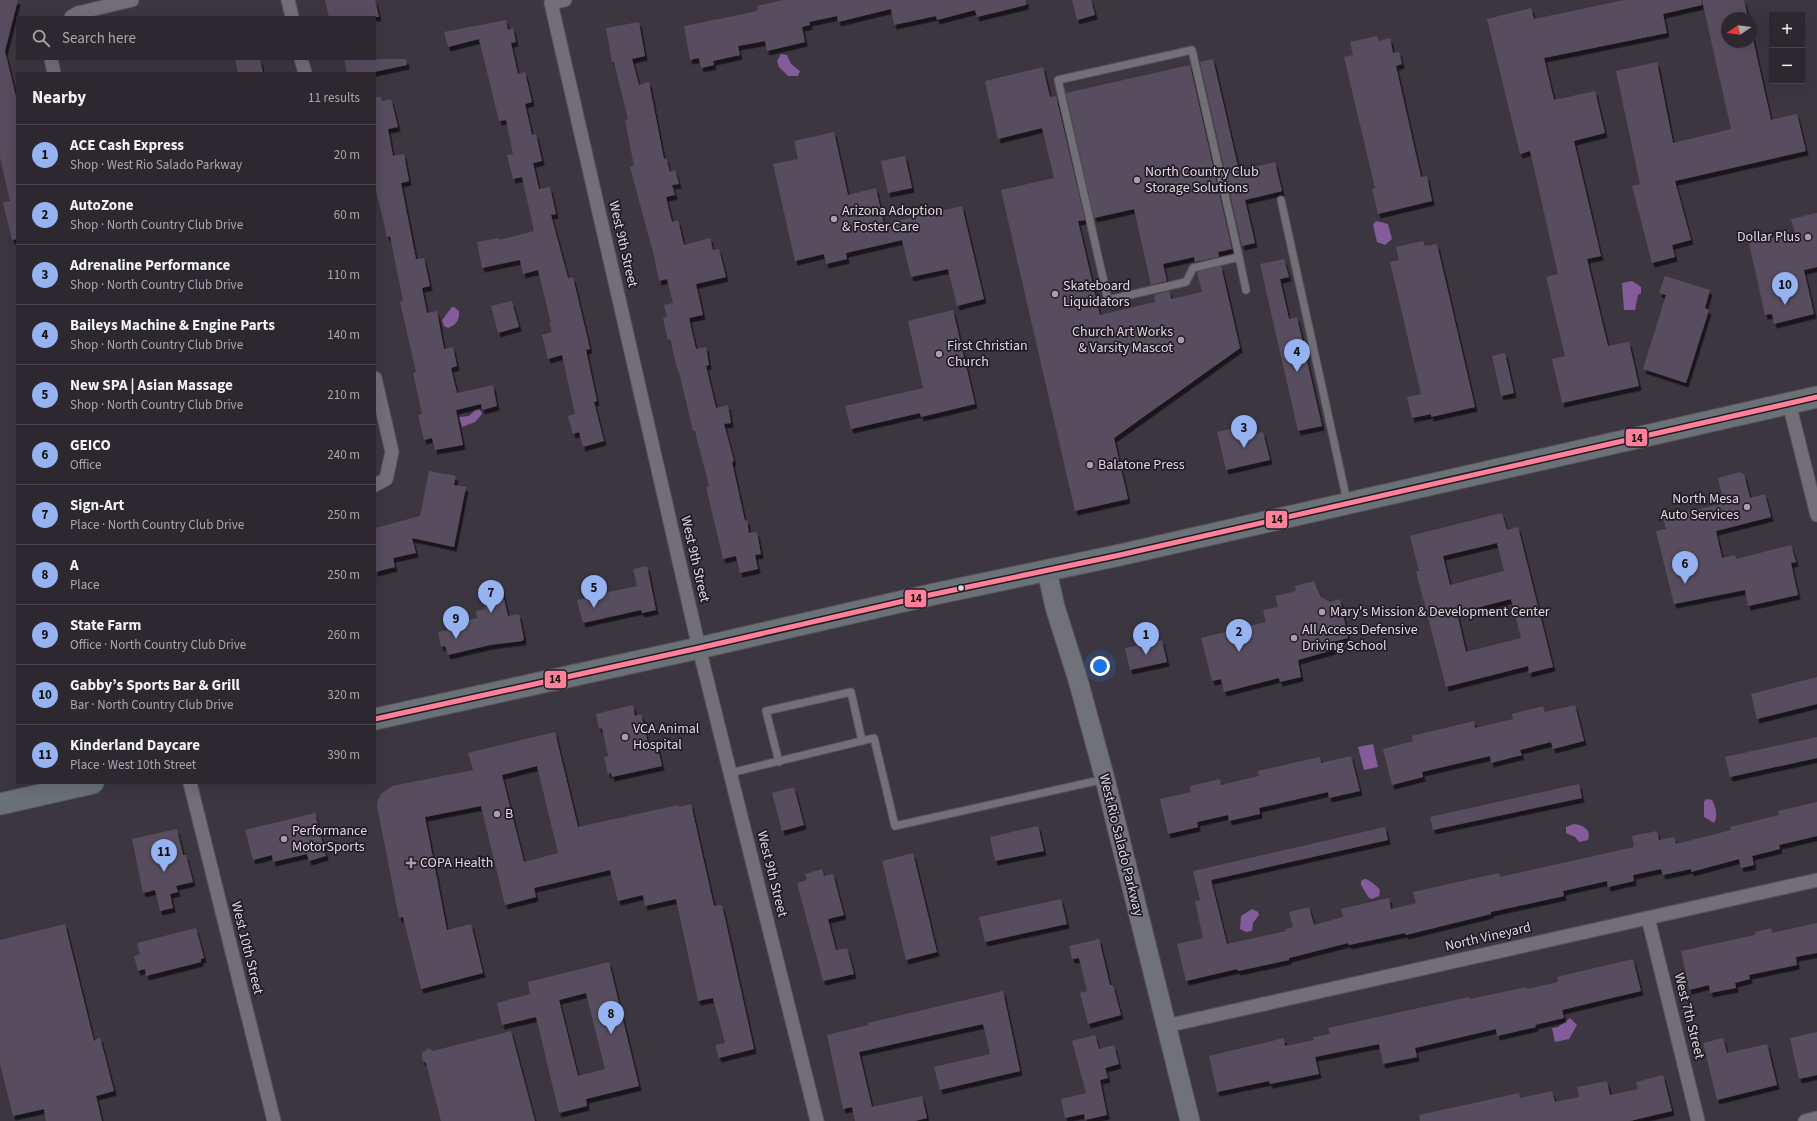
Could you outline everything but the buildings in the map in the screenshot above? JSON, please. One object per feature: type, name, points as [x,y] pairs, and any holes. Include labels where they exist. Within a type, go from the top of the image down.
[{"type":"main road","points":[[376,719],[699,648],[930,595],[1047,571],[1817,397]]},
{"type":"main road","name":"West Rio Salado Parkway","points":[[1047,571],[1055,607],[1078,680],[1105,779],[1190,1121]]},
{"type":"main road","points":[[0,804],[89,784]]},
{"type":"street","points":[[74,16],[78,13],[132,0]]},
{"type":"street","points":[[288,0],[292,16]]},
{"type":"street","name":"West 9th Street","points":[[565,0],[551,3],[699,648],[817,1121]]},
{"type":"street","points":[[51,60],[54,72]]},
{"type":"street","points":[[301,60],[305,72]]},
{"type":"street","points":[[376,382],[392,452],[386,479],[376,484]]},
{"type":"street","points":[[1790,403],[1817,515]]},
{"type":"street","name":"West 10th Street","points":[[190,784],[274,1121]]},
{"type":"street","name":"North Vineyard","points":[[1166,1026],[1817,880]]},
{"type":"street","name":"West 7th Street","points":[[1648,918],[1698,1121]]},
{"type":"street","points":[[1805,1121],[1817,1118]]},
{"type":"lane","points":[[1239,258],[1193,268],[1186,282],[1108,300],[1058,80],[1192,50],[1239,258],[1246,290]]},
{"type":"lane","points":[[1281,200],[1347,503]]},
{"type":"lane","points":[[779,762],[766,711],[851,692],[862,741]]},
{"type":"lane","points":[[730,773],[874,738],[895,826],[1105,779]]},
{"type":"shaded area","points":[[781,54],[787,55],[791,64],[800,71],[798,76],[788,76],[779,67],[777,61]]},
{"type":"shaded area","points":[[1376,221],[1388,224],[1392,239],[1385,245],[1377,242],[1373,225]]},
{"type":"shaded area","points":[[1632,281],[1641,287],[1641,293],[1638,295],[1635,310],[1624,310],[1622,283]]},
{"type":"shaded area","points":[[452,307],[459,311],[459,317],[455,324],[448,328],[444,326],[442,320]]},
{"type":"shaded area","points":[[476,409],[480,409],[482,414],[475,422],[462,427],[459,417],[469,416]]},
{"type":"shaded area","points":[[1373,744],[1378,767],[1364,770],[1358,747]]},
{"type":"shaded area","points":[[1706,799],[1712,800],[1715,806],[1716,815],[1714,823],[1704,817],[1704,802]]},
{"type":"shaded area","points":[[1574,824],[1581,826],[1588,831],[1588,840],[1579,842],[1575,837],[1566,833],[1566,827]]},
{"type":"shaded area","points":[[1364,879],[1375,884],[1379,888],[1379,896],[1372,899],[1369,898],[1361,885],[1361,881]]},
{"type":"shaded area","points":[[1252,909],[1258,912],[1259,915],[1253,923],[1252,931],[1246,932],[1240,929],[1241,916]]},
{"type":"shaded area","points":[[1570,1018],[1577,1025],[1569,1039],[1555,1042],[1552,1028],[1558,1027]]},
{"type":"transit line","name":"14","points":[[376,719],[699,648],[930,595],[1120,555],[1817,397]]},
{"type":"place","name":"North Country Club Storage Solutions","points":[[1137,180]]},
{"type":"place","name":"Arizona Adoption & Foster Care","points":[[834,219]]},
{"type":"place","name":"Dollar Plus","points":[[1808,237]]},
{"type":"place","name":"Skateboard Liquidators","points":[[1055,294]]},
{"type":"place","name":"Gabby’s Sports Bar & Grill","points":[[1785,305]]},
{"type":"place","name":"Church Art Works & Varsity Mascot","points":[[1181,340]]},
{"type":"place","name":"First Christian Church","points":[[939,354]]},
{"type":"place","name":"Baileys Machine & Engine Parts","points":[[1297,372]]},
{"type":"place","name":"Adrenaline Performance","points":[[1244,448]]},
{"type":"place","name":"Balatone Press","points":[[1090,465]]},
{"type":"place","name":"North Mesa Auto Services","points":[[1747,507]]},
{"type":"place","name":"GEICO","points":[[1685,584]]},
{"type":"place","name":"New SPA | Asian Massage","points":[[594,608]]},
{"type":"place","name":"Mary's Mission & Development Center","points":[[1322,612]]},
{"type":"place","name":"Sign-Art","points":[[491,613]]},
{"type":"place","name":"All Access Defensive Driving School","points":[[1294,638]]},
{"type":"place","name":"State Farm","points":[[456,639]]},
{"type":"place","name":"AutoZone","points":[[1239,652]]},
{"type":"place","name":"ACE Cash Express","points":[[1146,655]]},
{"type":"place","name":"VCA Animal Hospital","points":[[625,737]]},
{"type":"place","name":"B","points":[[497,814]]},
{"type":"place","name":"Performance MotorSports","points":[[284,839]]},
{"type":"place","name":"COPA Health","points":[[411,863]]},
{"type":"place","name":"Kinderland Daycare","points":[[164,872]]},
{"type":"place","name":"A","points":[[611,1034]]}]
